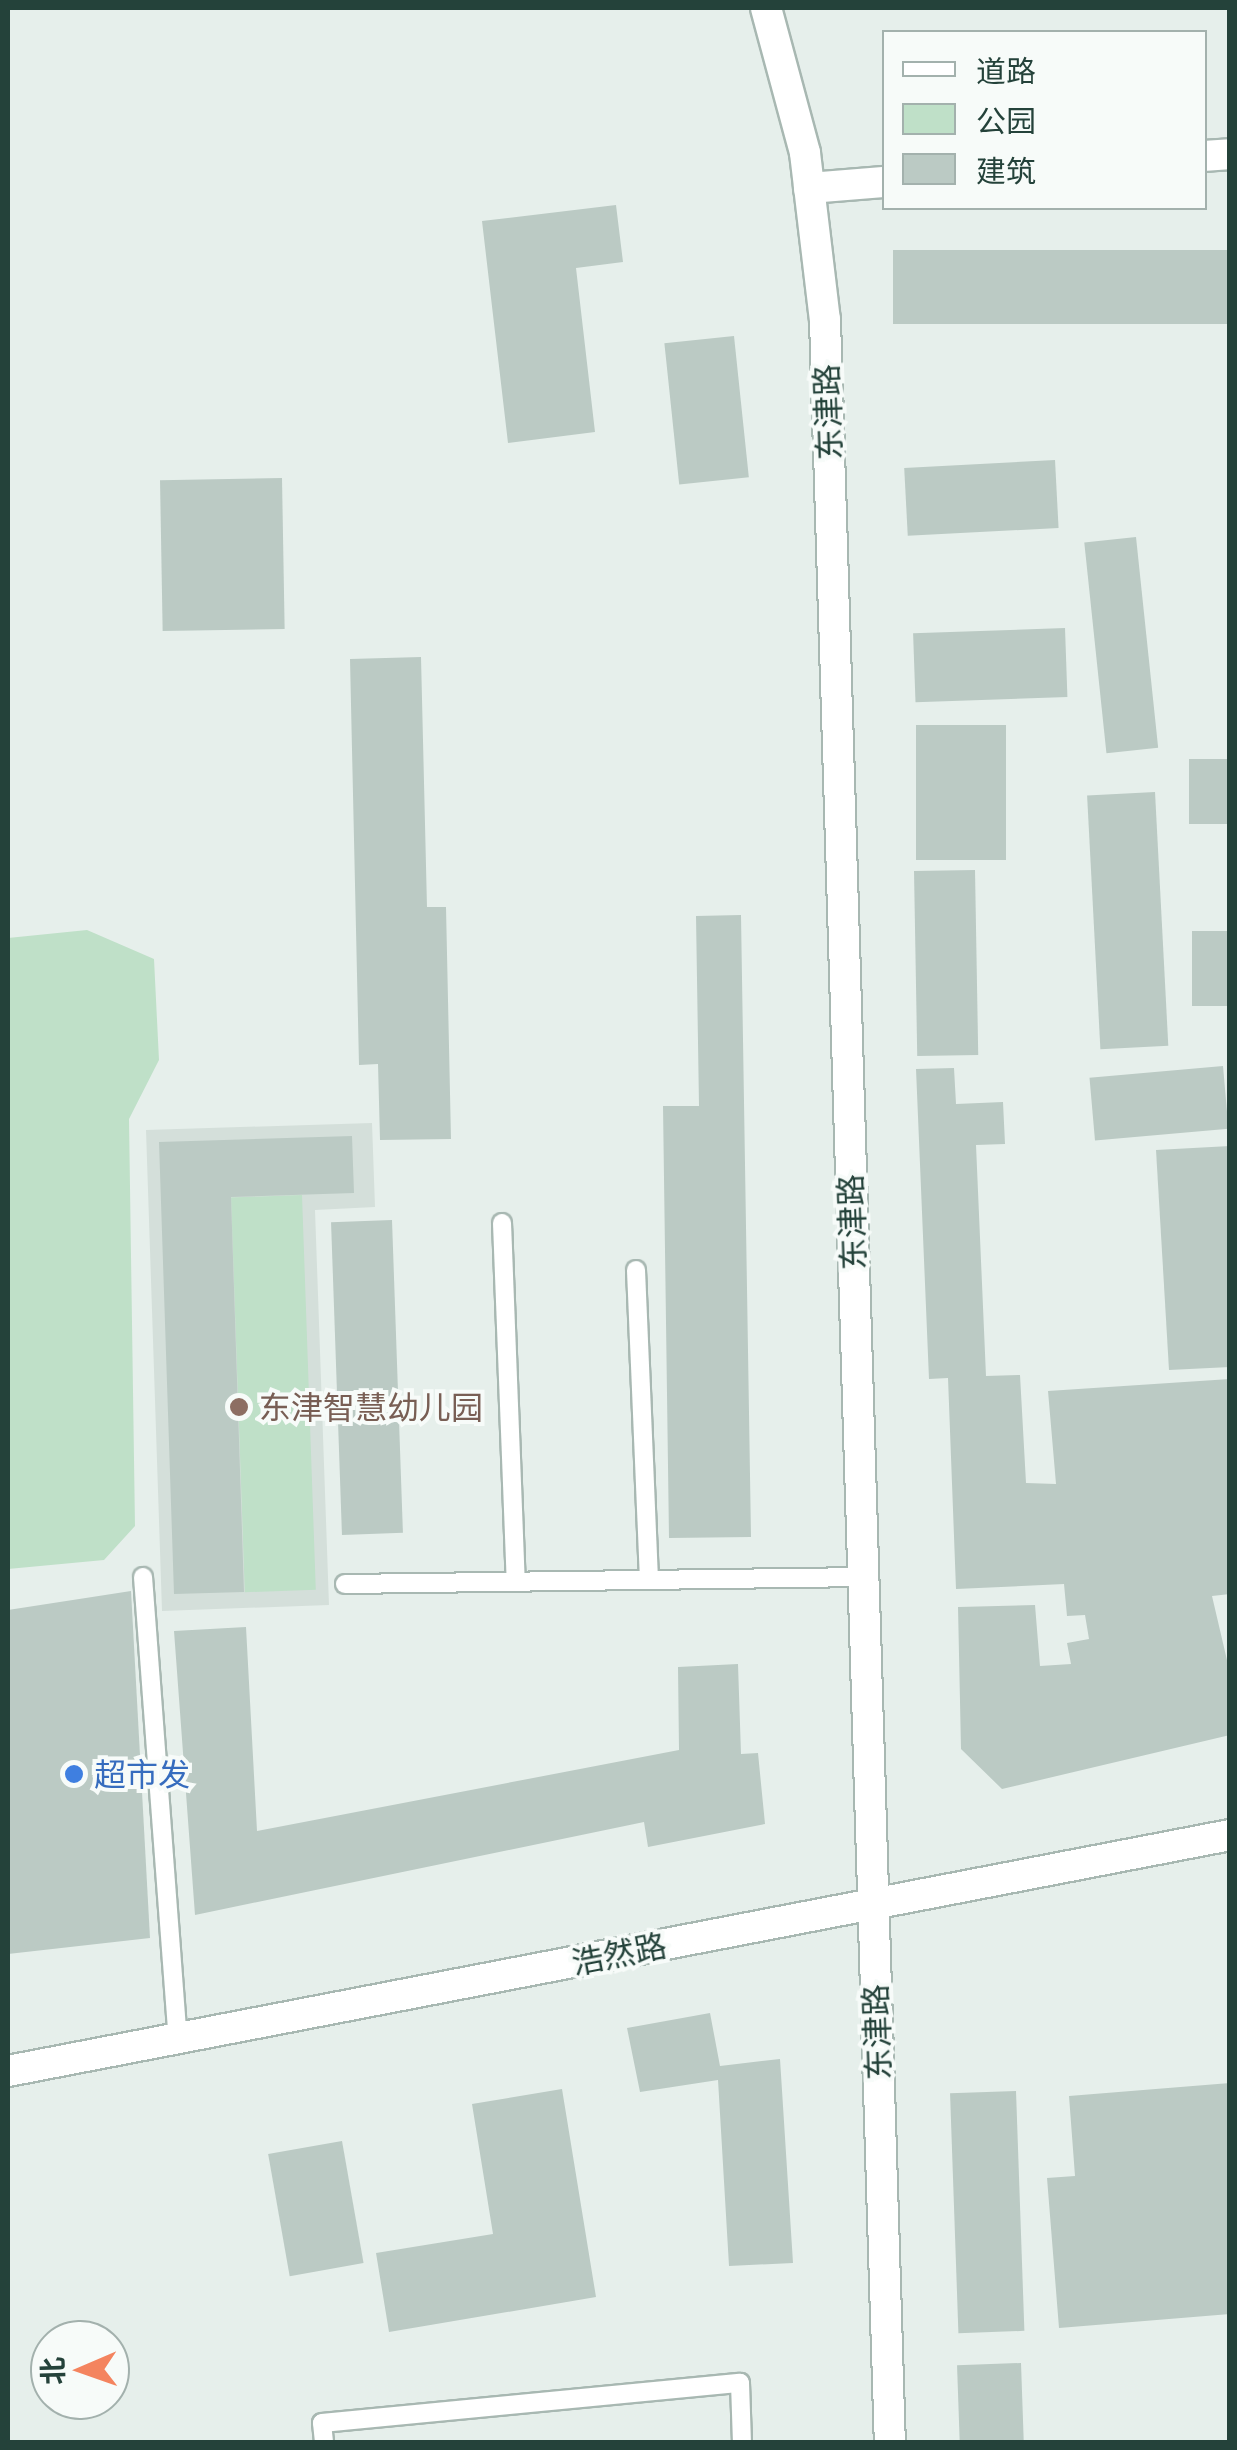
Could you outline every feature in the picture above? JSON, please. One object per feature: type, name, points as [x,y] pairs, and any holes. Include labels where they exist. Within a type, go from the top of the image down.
[{"type":"street","name":"东津路","points":[[766,8],[805,153],[825,320],[890,2442]]},
{"type":"street","points":[[809,188],[882,182]]},
{"type":"street","name":"浩然路","points":[[8,2071],[1230,1834]]},
{"type":"lane","points":[[502,1224],[516,1582]]},
{"type":"lane","points":[[636,1270],[649,1580]]},
{"type":"lane","points":[[142,1577],[178,2038]]},
{"type":"lane","points":[[344,1584],[863,1577]]},
{"type":"lane","points":[[324,2442],[322,2423],[740,2384],[742,2442]]},
{"type":"shaded area","name":"东津智慧幼儿园","points":[[372,1123],[375,1207],[315,1210],[329,1605],[162,1611],[146,1130]]},
{"type":"green space","points":[[87,930],[154,959],[159,1060],[129,1119],[135,1526],[104,1560],[8,1569],[8,938]]},
{"type":"green space","points":[[302,1195],[316,1590],[245,1592],[231,1197]]},
{"type":"building","points":[[616,205],[623,262],[576,268],[595,432],[508,443],[482,221]]},
{"type":"building","points":[[893,250],[1230,250],[1230,324],[893,324]]},
{"type":"building","points":[[734,336],[749,477],[679,485],[664,343]]},
{"type":"building","points":[[1055,460],[1059,528],[908,536],[904,468]]},
{"type":"building","points":[[282,478],[285,629],[163,631],[160,480]]},
{"type":"building","points":[[1136,537],[1158,748],[1106,753],[1084,542]]},
{"type":"building","points":[[1065,628],[1067,697],[916,702],[913,633]]},
{"type":"building","points":[[421,657],[427,907],[446,907],[451,1139],[380,1140],[378,1064],[359,1065],[350,659]]},
{"type":"building","points":[[916,725],[1006,725],[1006,860],[916,860]]},
{"type":"building","points":[[1189,759],[1230,759],[1230,824],[1189,824]]},
{"type":"building","points":[[1155,792],[1168,1046],[1100,1049],[1087,796]]},
{"type":"building","points":[[975,870],[978,1055],[917,1056],[914,871]]},
{"type":"building","points":[[741,915],[751,1537],[669,1538],[663,1106],[699,1106],[696,916]]},
{"type":"building","points":[[1192,931],[1230,931],[1230,1006],[1192,1006]]},
{"type":"building","points":[[1223,1066],[1228,1129],[1095,1140],[1090,1078]]},
{"type":"building","points":[[954,1068],[956,1104],[1003,1102],[1005,1144],[976,1145],[986,1376],[1020,1375],[1026,1483],[1056,1484],[1048,1391],[1230,1379],[1230,1594],[1212,1596],[1230,1673],[1230,1735],[1002,1789],[961,1749],[958,1607],[1035,1605],[1040,1666],[1071,1664],[1067,1643],[1089,1639],[1085,1615],[1067,1616],[1064,1584],[956,1589],[948,1378],[929,1379],[916,1069]]},
{"type":"building","points":[[352,1136],[354,1193],[231,1197],[244,1592],[174,1594],[159,1142]]},
{"type":"building","points":[[1230,1146],[1230,1367],[1169,1370],[1156,1150]]},
{"type":"building","points":[[392,1220],[403,1533],[342,1535],[331,1222]]},
{"type":"building","name":"超市发","points":[[131,1591],[150,1938],[8,1954],[8,1610]]},
{"type":"building","points":[[246,1627],[257,1831],[679,1750],[678,1667],[738,1664],[741,1754],[758,1753],[765,1824],[648,1847],[644,1822],[195,1915],[174,1631]]},
{"type":"building","points":[[710,2013],[720,2066],[780,2059],[793,2263],[729,2266],[718,2080],[640,2092],[627,2028]]},
{"type":"building","points":[[1230,2083],[1230,2314],[1059,2328],[1047,2178],[1075,2176],[1069,2096]]},
{"type":"building","points":[[562,2089],[596,2297],[389,2332],[376,2253],[493,2234],[472,2104]]},
{"type":"building","points":[[1016,2091],[1024,2331],[958,2333],[950,2093]]},
{"type":"building","points":[[342,2141],[364,2263],[290,2276],[268,2154]]},
{"type":"building","points":[[1021,2363],[1024,2442],[960,2442],[957,2365]]},
{"type":"place","name":"东津智慧幼儿园","points":[[239,1407]]},
{"type":"place","name":"超市发","points":[[74,1774]]}]
